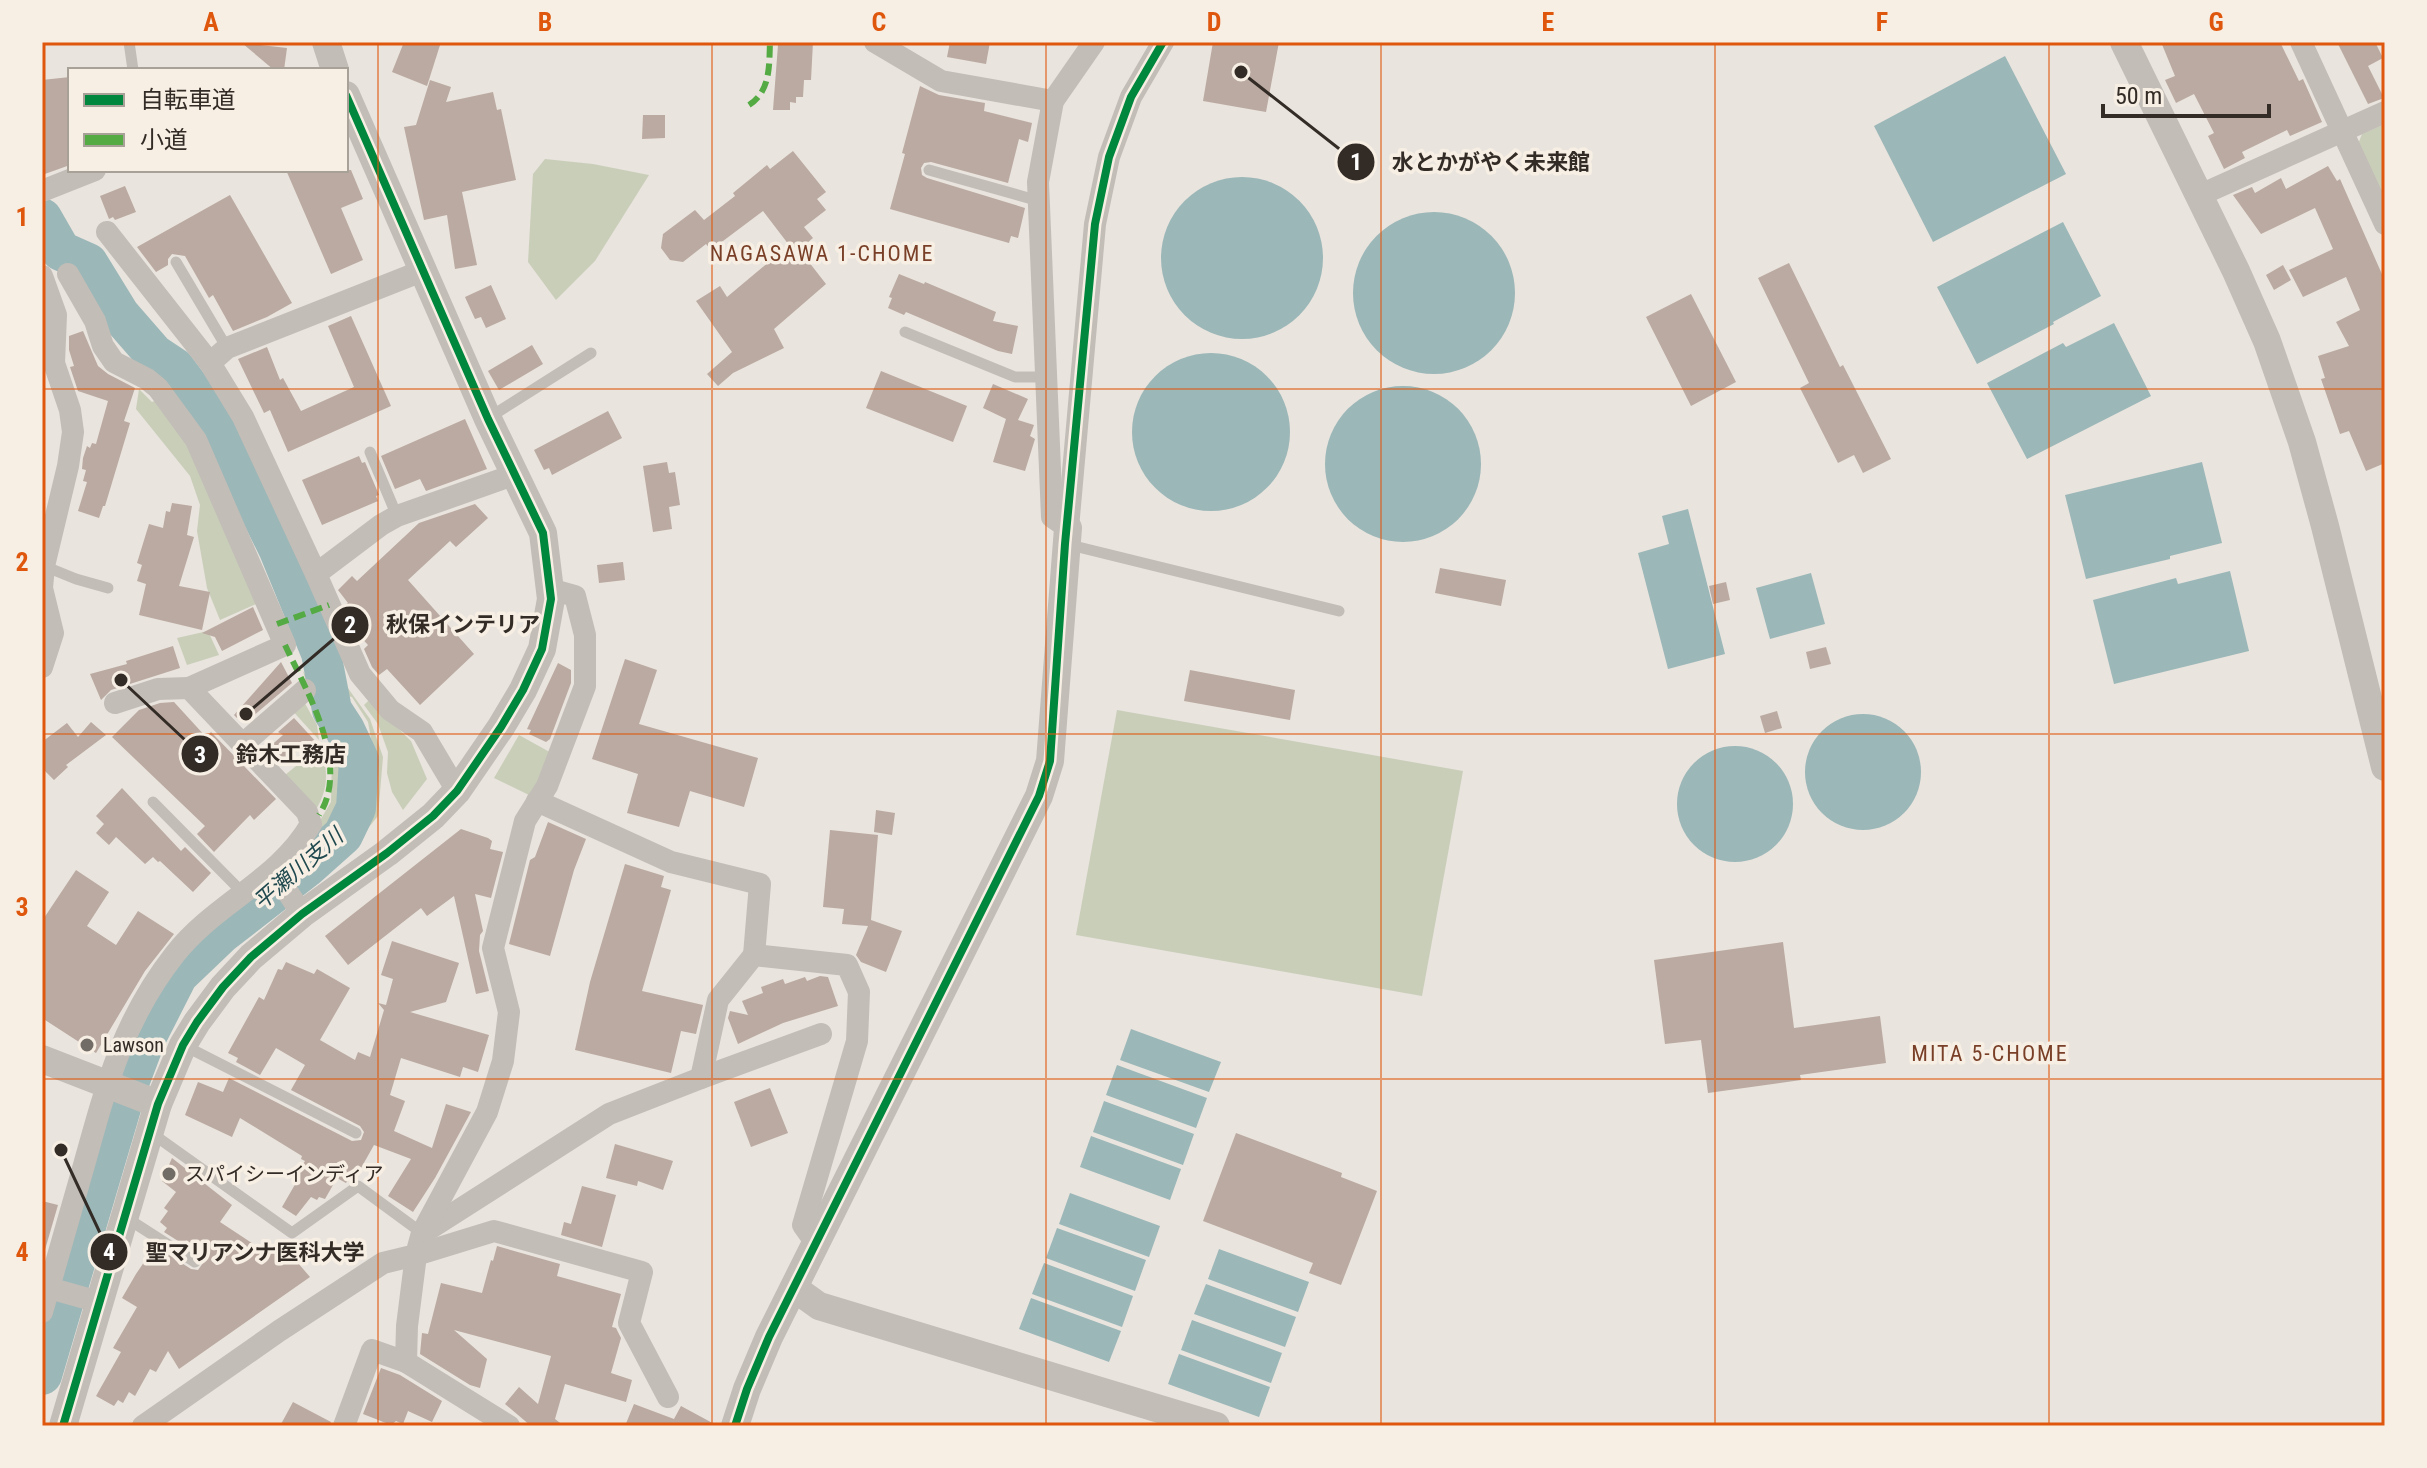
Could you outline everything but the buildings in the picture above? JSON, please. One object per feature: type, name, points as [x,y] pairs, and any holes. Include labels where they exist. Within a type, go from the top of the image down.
[{"type":"street","points":[[875,42],[941,81],[1053,101]]},
{"type":"street","points":[[1066,536],[1052,517],[1038,182],[1053,101],[1094,42]]},
{"type":"street","points":[[735,1426],[769,1337],[1039,796],[1050,761],[1066,536],[1095,224],[1109,157],[1131,97],[1163,42]]},
{"type":"street","points":[[2124,42],[2267,341],[2376,682],[2385,767]]},
{"type":"street","points":[[2301,42],[2385,224]]},
{"type":"street","points":[[63,1426],[90,1300],[124,1217],[149,1132],[130,1094],[122,1039],[162,971],[191,934],[242,892],[286,889],[387,853],[433,816],[457,791],[501,727],[542,649],[551,599],[543,533],[488,419],[348,100]]},
{"type":"street","points":[[2198,196],[2385,112]]},
{"type":"street","points":[[43,190],[90,172]]},
{"type":"street","points":[[107,232],[210,363],[243,417],[360,674],[390,710],[422,732],[457,791]]},
{"type":"street","points":[[210,363],[227,348],[422,271]]},
{"type":"street","points":[[68,274],[114,362],[158,388],[196,440],[285,645],[189,688],[158,689],[115,703]]},
{"type":"street","points":[[42,667],[53,633],[43,581],[73,432],[70,410],[54,363],[56,315],[44,285]]},
{"type":"street","points":[[316,574],[397,516],[514,472]]},
{"type":"street","points":[[406,1362],[407,1326],[419,1244],[487,1112],[503,1061],[509,1012],[493,948],[525,821],[547,786],[585,686],[585,635],[575,596],[550,589]]},
{"type":"street","points":[[42,1312],[130,1094],[183,1045],[223,987],[251,957],[286,889],[302,840],[311,824],[307,812],[189,688]]},
{"type":"street","points":[[244,743],[305,690]]},
{"type":"street","points":[[537,801],[671,862],[760,884],[754,955],[718,1000],[701,1078]]},
{"type":"street","points":[[754,955],[847,965],[859,992],[857,1041],[803,1225],[816,1243]]},
{"type":"street","points":[[143,1426],[279,1331],[383,1263],[419,1244],[609,1114],[821,1034]]},
{"type":"street","points":[[42,1059],[130,1094]]},
{"type":"street","points":[[419,1244],[494,1231],[642,1272],[629,1323],[668,1397]]},
{"type":"street","points":[[794,1288],[819,1306],[1216,1426]]},
{"type":"street","points":[[53,1289],[90,1300]]},
{"type":"street","points":[[344,1426],[372,1350],[406,1362],[509,1426]]},
{"type":"lane","points":[[129,42],[133,68]]},
{"type":"lane","points":[[929,170],[1039,201]]},
{"type":"lane","points":[[176,262],[227,348]]},
{"type":"lane","points":[[905,332],[1015,377],[1047,377]]},
{"type":"lane","points":[[488,419],[591,353]]},
{"type":"lane","points":[[370,452],[397,516]]},
{"type":"lane","points":[[1066,536],[1339,611]]},
{"type":"lane","points":[[43,581],[76,579],[108,588]]},
{"type":"lane","points":[[153,802],[242,892]]},
{"type":"lane","points":[[183,1045],[356,1133]]},
{"type":"lane","points":[[149,1132],[292,1233],[358,1186],[419,1244]]},
{"type":"lane","points":[[124,1217],[195,1262]]},
{"type":"green space","points":[[2385,124],[2385,202],[2358,144],[2362,134]]},
{"type":"green space","points":[[545,159],[649,175],[595,261],[556,300],[528,262],[533,174]]},
{"type":"green space","points":[[139,389],[152,402],[163,397],[193,443],[263,601],[220,620],[207,588],[197,531],[200,505],[190,476],[136,409]]},
{"type":"green space","points":[[208,631],[219,655],[187,665],[177,638]]},
{"type":"green space","points":[[335,670],[370,719],[383,757],[378,816],[360,838],[329,860],[329,856],[358,823],[364,762],[374,754],[368,722],[352,697],[342,695],[334,680]]},
{"type":"green space","points":[[303,671],[338,725],[352,764],[351,792],[347,822],[338,835],[290,871],[331,802],[332,751],[329,730]]},
{"type":"green space","points":[[338,695],[351,705],[363,726],[370,750],[363,757],[345,719]]},
{"type":"green space","points":[[303,700],[317,725],[319,740],[290,708]]},
{"type":"green space","points":[[369,700],[411,741],[427,779],[403,810],[392,792],[387,773],[388,752],[378,724],[364,705]]},
{"type":"green space","points":[[1117,710],[1463,771],[1422,996],[1076,935]]},
{"type":"green space","points":[[519,735],[555,755],[529,795],[494,778]]},
{"type":"green space","points":[[322,745],[326,780],[314,813],[285,775]]},
{"type":"water","points":[[2005,56],[2066,174],[1933,242],[1874,126]]},
{"type":"water","points":[[1242,177],[1273,183],[1299,201],[1317,227],[1323,258],[1317,289],[1299,315],[1273,333],[1242,339],[1211,333],[1185,315],[1167,289],[1161,258],[1167,227],[1185,201],[1211,183]]},
{"type":"water","points":[[1434,212],[1465,219],[1491,236],[1508,262],[1515,293],[1508,324],[1491,350],[1465,367],[1434,374],[1403,367],[1377,350],[1360,324],[1353,293],[1360,262],[1377,236],[1403,219]]},
{"type":"water","points":[[2063,222],[2101,296],[1977,364],[1937,287]]},
{"type":"water","points":[[2114,323],[2151,396],[2027,459],[1987,383],[2063,343],[2066,347]]},
{"type":"water","points":[[1211,353],[1241,359],[1267,376],[1284,402],[1290,432],[1284,462],[1267,488],[1241,505],[1211,511],[1181,505],[1155,488],[1138,462],[1132,432],[1138,402],[1155,376],[1181,359]]},
{"type":"water","points":[[1403,386],[1433,392],[1458,409],[1475,434],[1481,464],[1475,494],[1458,519],[1433,536],[1403,542],[1373,536],[1348,519],[1331,494],[1325,464],[1331,434],[1348,409],[1373,392]]},
{"type":"water","points":[[2202,462],[2222,543],[2086,579],[2065,495]]},
{"type":"water","points":[[1688,509],[1725,654],[1668,669],[1638,553],[1669,544],[1662,516]]},
{"type":"water","points":[[2230,571],[2249,651],[2114,684],[2093,600],[2176,578],[2178,584]]},
{"type":"water","points":[[1811,573],[1825,624],[1770,639],[1756,588]]},
{"type":"water","points":[[1863,714],[1885,719],[1904,731],[1916,750],[1921,772],[1916,794],[1904,813],[1885,825],[1863,830],[1841,825],[1822,813],[1810,794],[1805,772],[1810,750],[1822,731],[1841,719]]},
{"type":"water","points":[[1735,746],[1757,751],[1776,763],[1788,782],[1793,804],[1788,826],[1776,845],[1757,857],[1735,862],[1713,857],[1694,845],[1682,826],[1677,804],[1682,782],[1694,763],[1713,751]]},
{"type":"water","points":[[1131,1029],[1221,1062],[1209,1092],[1120,1060]]},
{"type":"water","points":[[1117,1065],[1207,1098],[1196,1128],[1106,1095]]},
{"type":"water","points":[[1104,1101],[1194,1134],[1183,1165],[1093,1132]]},
{"type":"water","points":[[1091,1136],[1181,1169],[1170,1200],[1080,1167]]},
{"type":"water","points":[[1070,1193],[1160,1226],[1149,1257],[1059,1224]]},
{"type":"water","points":[[1057,1228],[1146,1260],[1135,1291],[1046,1258]]},
{"type":"water","points":[[1219,1249],[1309,1282],[1298,1312],[1208,1279]]},
{"type":"water","points":[[1044,1263],[1133,1296],[1122,1327],[1032,1294]]},
{"type":"water","points":[[1206,1284],[1296,1317],[1285,1347],[1194,1314]]},
{"type":"water","points":[[1031,1298],[1121,1331],[1109,1362],[1019,1329]]},
{"type":"water","points":[[1192,1320],[1282,1353],[1271,1383],[1181,1350]]},
{"type":"water","points":[[1179,1354],[1270,1387],[1259,1417],[1168,1384]]},
{"type":"waterway","name":"平瀬川支川","points":[[42,218],[61,251],[88,263],[120,315],[154,354],[175,368],[216,423],[278,548],[321,653],[332,710],[359,760],[356,808],[343,835],[221,934],[178,975],[146,1038],[126,1091],[42,1375]]},
{"type":"marked path","points":[[749,105],[765,85],[770,42]]},
{"type":"marked path","points":[[277,624],[329,605]]},
{"type":"marked path","points":[[285,645],[314,706],[328,752],[328,795],[319,815]]},
{"type":"cycle path","points":[[735,1426],[769,1337],[1039,796],[1050,761],[1065,544],[1095,224],[1109,157],[1131,97],[1163,42]]},
{"type":"cycle path","points":[[63,1426],[158,1104],[183,1045],[197,1022],[251,957],[302,914],[433,816],[457,791],[501,727],[542,649],[551,599],[543,533],[488,419],[348,100]]},
{"type":"place","name":"水とかがやく未来館","points":[[1241,72]]},
{"type":"place","name":"鈴木工務店","points":[[121,680]]},
{"type":"place","name":"秋保インテリア","points":[[246,714]]},
{"type":"place","name":"Lawson","points":[[87,1045]]},
{"type":"place","name":"聖マリアンナ医科大学","points":[[61,1150]]},
{"type":"place","name":"スパイシーインディア","points":[[169,1174]]},
{"type":"district","name":"NAGASAWA 1-CHOME","points":[[822,253]]},
{"type":"district","name":"MITA 5-CHOME","points":[[1990,1053]]}]
